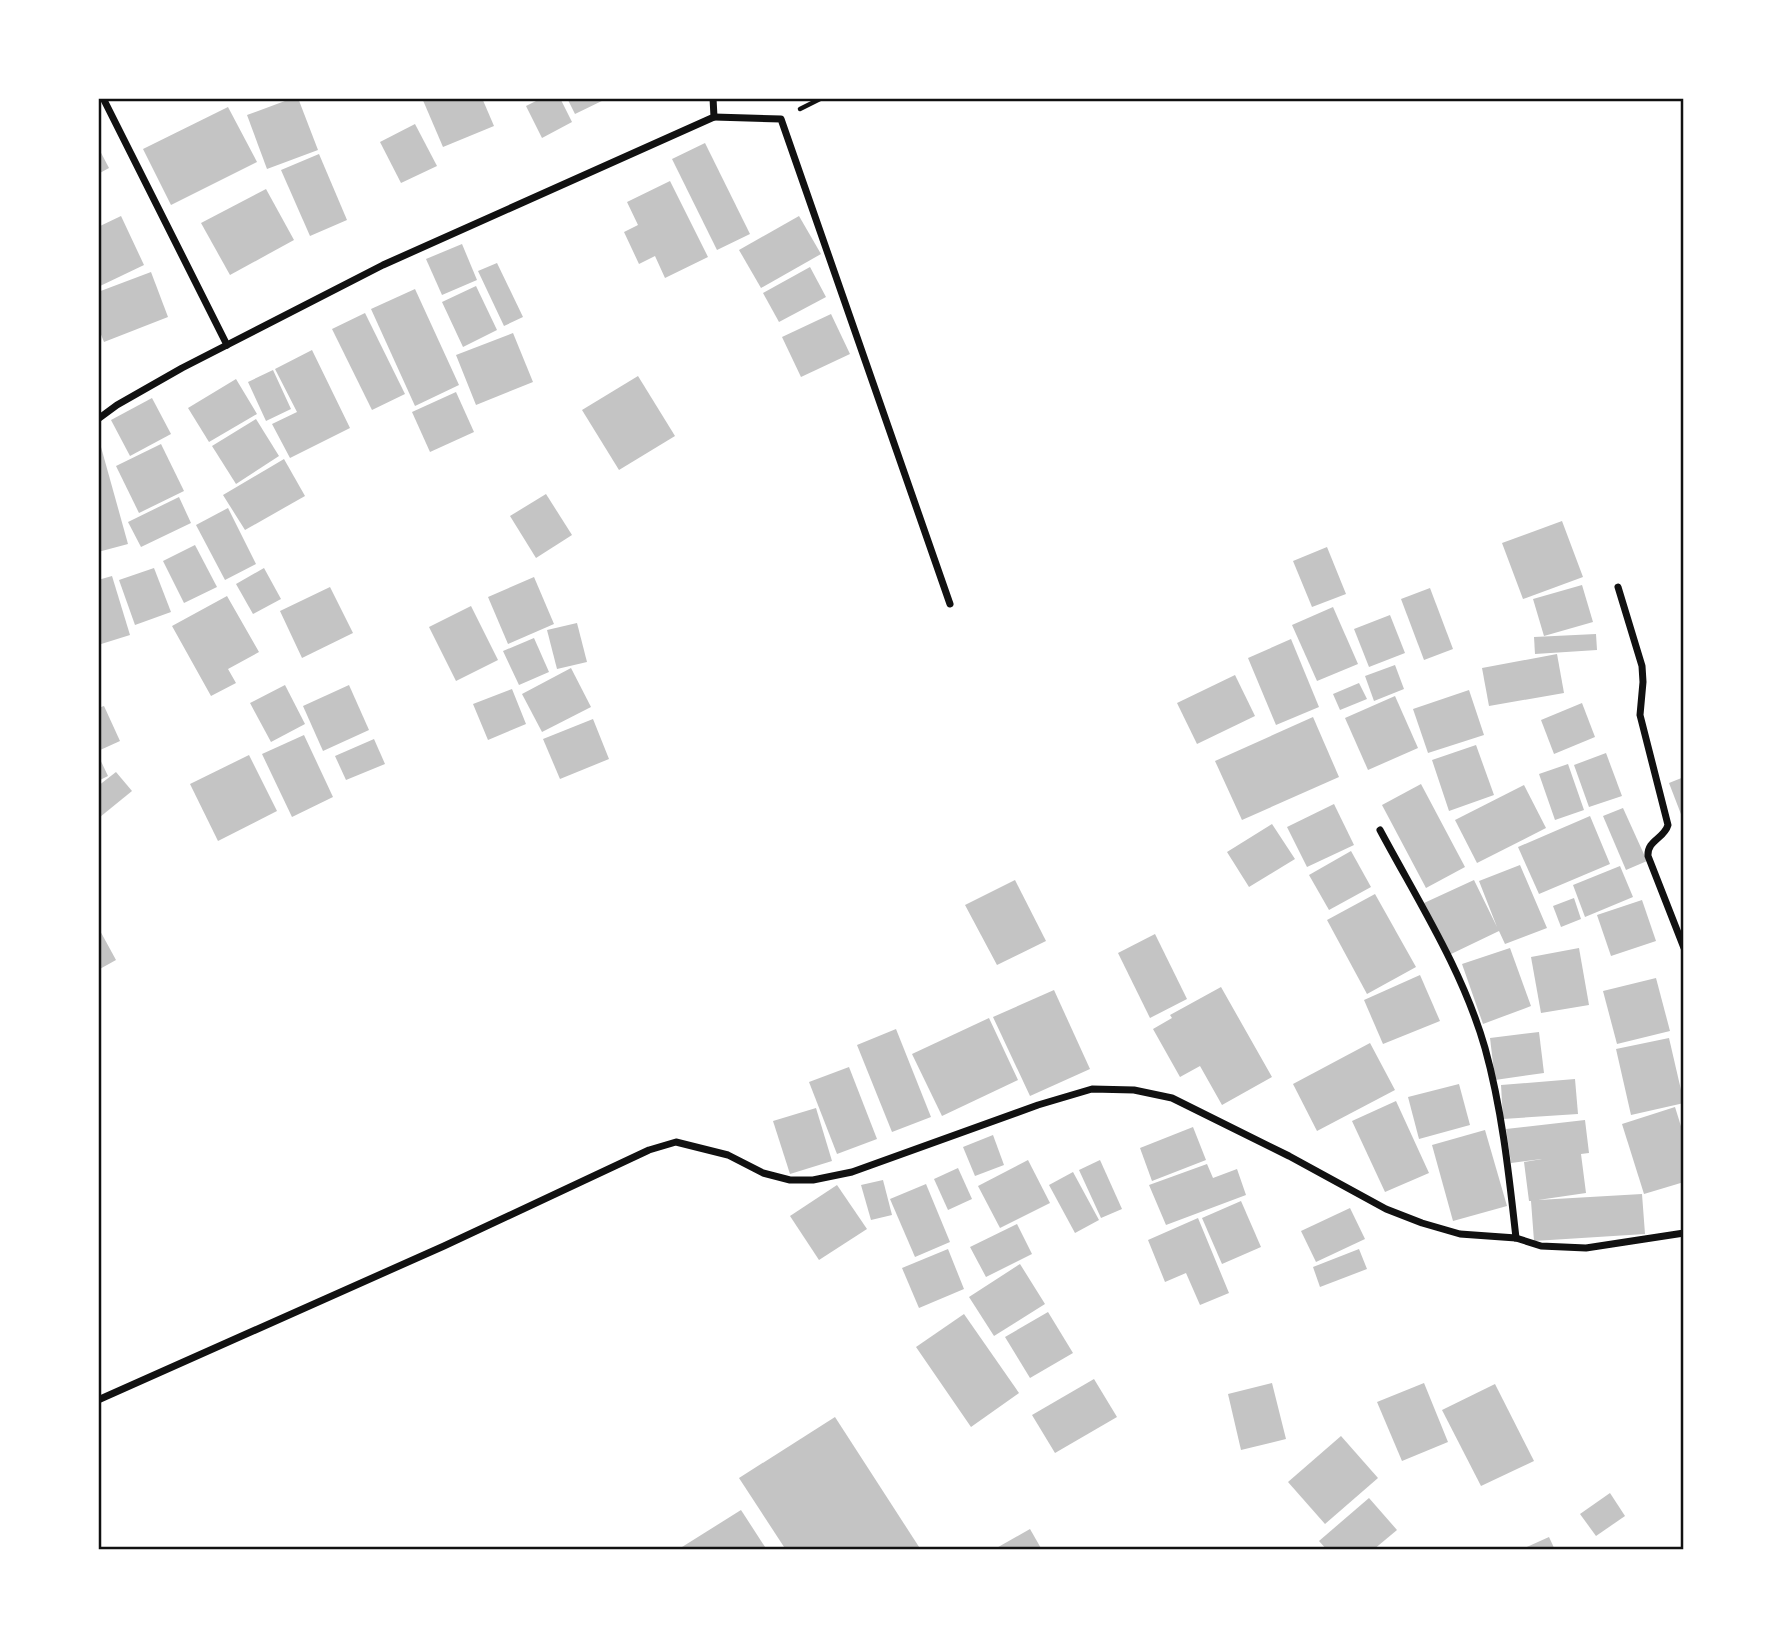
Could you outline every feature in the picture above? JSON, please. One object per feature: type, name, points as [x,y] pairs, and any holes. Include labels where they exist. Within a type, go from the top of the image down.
[{"type":"street","points":[[103,98],[227,345]]},
{"type":"street","points":[[713,98],[714,117]]},
{"type":"street","points":[[98,419],[117,405],[182,368],[383,265],[714,117],[780,119],[950,604]]},
{"type":"street","points":[[1618,587],[1642,666],[1640,715],[1668,825],[1666,831],[1650,844],[1648,856],[1684,948]]},
{"type":"street","points":[[1381,831],[1458,976],[1485,1048],[1508,1162],[1516,1238]]},
{"type":"street","points":[[98,1400],[444,1246],[649,1150],[676,1142],[728,1155],[763,1173],[790,1180],[813,1180],[852,1172],[1038,1105],[1093,1089],[1135,1090],[1172,1098],[1289,1156],[1386,1209],[1460,1234],[1516,1238],[1541,1246],[1586,1248],[1684,1233]]},
{"type":"building","points":[[298,98],[318,150],[267,169],[247,115]]},
{"type":"building","points":[[422,98],[482,98],[494,126],[443,147]]},
{"type":"building","points":[[542,98],[560,98],[572,122],[542,138],[526,106]]},
{"type":"building","points":[[567,98],[608,98],[575,114]]},
{"type":"building","points":[[228,107],[257,162],[171,205],[143,149]]},
{"type":"building","points":[[415,124],[437,166],[401,183],[380,142]]},
{"type":"building","points":[[705,143],[750,234],[717,250],[672,159]]},
{"type":"building","points":[[98,147],[109,168],[98,174]]},
{"type":"building","points":[[319,154],[347,220],[310,236],[281,170]]},
{"type":"building","points":[[670,181],[708,257],[665,278],[655,256],[639,264],[624,232],[638,225],[627,202]]},
{"type":"building","points":[[266,189],[294,240],[230,275],[201,223]]},
{"type":"building","points":[[121,216],[144,265],[98,287],[98,227]]},
{"type":"building","points":[[799,216],[821,254],[761,288],[739,250]]},
{"type":"building","points":[[462,244],[477,280],[442,295],[426,259]]},
{"type":"building","points":[[497,263],[523,317],[504,326],[478,271]]},
{"type":"building","points":[[810,267],[826,297],[779,322],[763,293]]},
{"type":"building","points":[[151,272],[168,317],[104,342],[98,327],[98,292]]},
{"type":"building","points":[[476,286],[497,330],[463,347],[442,302]]},
{"type":"building","points":[[415,289],[459,385],[415,406],[371,309]]},
{"type":"building","points":[[365,313],[405,394],[372,410],[332,329]]},
{"type":"building","points":[[831,314],[850,354],[801,377],[782,337]]},
{"type":"building","points":[[513,333],[533,382],[476,405],[456,355]]},
{"type":"building","points":[[312,350],[350,428],[290,458],[272,424],[297,412],[275,369]]},
{"type":"building","points":[[273,370],[291,409],[266,421],[248,382]]},
{"type":"building","points":[[638,376],[675,436],[619,470],[582,410]]},
{"type":"building","points":[[236,379],[257,414],[209,442],[188,408]]},
{"type":"building","points":[[456,392],[474,432],[430,452],[412,412]]},
{"type":"building","points":[[152,398],[171,434],[130,456],[111,420]]},
{"type":"building","points":[[256,419],[279,456],[236,484],[212,446]]},
{"type":"building","points":[[161,444],[184,491],[139,513],[116,466]]},
{"type":"building","points":[[101,447],[128,544],[98,552],[98,448]]},
{"type":"building","points":[[284,459],[305,496],[245,530],[223,495]]},
{"type":"building","points":[[546,494],[572,535],[536,558],[510,516]]},
{"type":"building","points":[[179,497],[191,523],[141,547],[128,522]]},
{"type":"building","points":[[228,508],[256,564],[225,580],[196,525]]},
{"type":"building","points":[[1562,521],[1583,577],[1523,599],[1502,543]]},
{"type":"building","points":[[195,545],[217,587],[184,603],[163,561]]},
{"type":"building","points":[[1327,547],[1346,594],[1312,607],[1293,561]]},
{"type":"building","points":[[154,568],[171,612],[135,625],[119,580]]},
{"type":"building","points":[[264,568],[281,599],[253,614],[236,584]]},
{"type":"building","points":[[112,576],[130,635],[98,645],[98,580]]},
{"type":"building","points":[[534,577],[554,624],[508,644],[488,597]]},
{"type":"building","points":[[1582,585],[1593,622],[1544,636],[1533,599]]},
{"type":"building","points":[[330,587],[353,633],[302,658],[280,611]]},
{"type":"building","points":[[1430,588],[1453,649],[1424,660],[1401,599]]},
{"type":"building","points":[[227,596],[259,652],[228,669],[236,683],[211,696],[172,626]]},
{"type":"building","points":[[471,606],[498,660],[456,681],[429,627]]},
{"type":"building","points":[[1333,607],[1358,664],[1317,681],[1292,625]]},
{"type":"building","points":[[1390,615],[1405,653],[1369,667],[1354,629]]},
{"type":"building","points":[[577,623],[587,662],[557,669],[547,630]]},
{"type":"building","points":[[1596,634],[1597,650],[1535,654],[1534,637]]},
{"type":"building","points":[[534,638],[549,672],[519,685],[503,651]]},
{"type":"building","points":[[1291,639],[1319,707],[1276,725],[1248,658]]},
{"type":"building","points":[[1557,654],[1564,693],[1489,706],[1482,668]]},
{"type":"building","points":[[1395,665],[1404,689],[1374,701],[1365,676]]},
{"type":"building","points":[[571,668],[591,707],[542,732],[522,694]]},
{"type":"building","points":[[1235,675],[1255,716],[1197,744],[1177,703]]},
{"type":"building","points":[[1359,683],[1367,699],[1340,710],[1333,694]]},
{"type":"building","points":[[285,685],[305,724],[271,742],[250,703]]},
{"type":"building","points":[[349,685],[369,730],[323,751],[303,706]]},
{"type":"building","points":[[512,689],[526,724],[488,740],[473,704]]},
{"type":"building","points":[[1469,690],[1484,735],[1428,753],[1413,709]]},
{"type":"building","points":[[1395,696],[1418,748],[1368,770],[1345,718]]},
{"type":"building","points":[[1582,703],[1595,737],[1554,754],[1541,720]]},
{"type":"building","points":[[104,706],[120,741],[98,751],[98,708]]},
{"type":"building","points":[[1313,717],[1339,777],[1242,820],[1215,761]]},
{"type":"building","points":[[593,719],[609,759],[560,779],[543,739]]},
{"type":"building","points":[[304,735],[333,797],[292,817],[262,754]]},
{"type":"building","points":[[374,739],[385,764],[346,780],[335,756]]},
{"type":"building","points":[[1476,745],[1494,795],[1449,811],[1432,760]]},
{"type":"building","points":[[1606,753],[1622,796],[1589,807],[1574,765]]},
{"type":"building","points":[[98,755],[108,776],[98,781]]},
{"type":"building","points":[[249,755],[277,811],[218,841],[190,784]]},
{"type":"building","points":[[1568,764],[1584,810],[1555,820],[1539,774]]},
{"type":"building","points":[[116,772],[132,791],[100,817],[98,786]]},
{"type":"building","points":[[1684,777],[1684,822],[1669,783]]},
{"type":"building","points":[[1421,784],[1465,867],[1426,888],[1382,805]]},
{"type":"building","points":[[1524,785],[1546,828],[1477,863],[1455,820]]},
{"type":"building","points":[[1334,804],[1354,845],[1307,867],[1287,827]]},
{"type":"building","points":[[1623,808],[1647,861],[1626,870],[1603,816]]},
{"type":"building","points":[[1590,816],[1610,864],[1539,894],[1518,847]]},
{"type":"building","points":[[1272,824],[1295,859],[1249,887],[1227,852]]},
{"type":"building","points":[[1351,851],[1371,887],[1329,910],[1309,875]]},
{"type":"building","points":[[1520,865],[1547,928],[1505,944],[1499,931],[1449,955],[1424,903],[1474,880],[1497,927],[1479,881]]},
{"type":"building","points":[[1620,866],[1633,897],[1585,917],[1573,885]]},
{"type":"building","points":[[1015,880],[1046,941],[997,965],[965,905]]},
{"type":"building","points":[[1375,894],[1416,967],[1367,994],[1327,920]]},
{"type":"building","points":[[1574,898],[1581,919],[1561,927],[1553,906]]},
{"type":"building","points":[[1642,900],[1656,941],[1611,956],[1597,915]]},
{"type":"building","points":[[98,927],[116,960],[98,970]]},
{"type":"building","points":[[1155,934],[1187,999],[1150,1018],[1118,953]]},
{"type":"building","points":[[1510,948],[1531,1006],[1483,1024],[1462,964]]},
{"type":"building","points":[[1579,948],[1589,1005],[1541,1013],[1531,957]]},
{"type":"building","points":[[1420,975],[1440,1021],[1383,1044],[1364,1000]]},
{"type":"building","points":[[1656,978],[1670,1031],[1617,1044],[1603,991]]},
{"type":"building","points":[[1221,987],[1272,1077],[1222,1105],[1200,1066],[1180,1077],[1153,1029],[1172,1018],[1170,1015]]},
{"type":"building","points":[[1054,990],[1090,1069],[1030,1096],[993,1017]]},
{"type":"building","points":[[989,1018],[1018,1080],[942,1116],[912,1054]]},
{"type":"building","points":[[896,1029],[931,1117],[892,1132],[857,1045]]},
{"type":"building","points":[[1539,1032],[1544,1073],[1495,1080],[1490,1038]]},
{"type":"building","points":[[1669,1038],[1684,1103],[1631,1115],[1616,1049]]},
{"type":"building","points":[[1370,1043],[1395,1090],[1317,1131],[1293,1084]]},
{"type":"building","points":[[849,1067],[877,1139],[837,1154],[809,1082]]},
{"type":"building","points":[[1575,1079],[1578,1114],[1503,1119],[1501,1085]]},
{"type":"building","points":[[1459,1084],[1470,1125],[1419,1139],[1408,1097]]},
{"type":"building","points":[[1396,1101],[1429,1173],[1385,1192],[1352,1121]]},
{"type":"building","points":[[1675,1107],[1684,1136],[1684,1182],[1644,1194],[1622,1124]]},
{"type":"building","points":[[816,1108],[832,1161],[790,1174],[773,1121]]},
{"type":"building","points":[[1585,1120],[1589,1153],[1581,1154],[1586,1193],[1538,1200],[1642,1194],[1645,1234],[1534,1241],[1524,1162],[1542,1159],[1511,1163],[1506,1129]]},
{"type":"building","points":[[1193,1127],[1206,1160],[1152,1181],[1140,1148]]},
{"type":"building","points":[[1485,1130],[1507,1206],[1453,1221],[1432,1145]]},
{"type":"building","points":[[993,1135],[1004,1165],[975,1176],[963,1147]]},
{"type":"building","points":[[1028,1160],[1050,1203],[1000,1228],[978,1186]]},
{"type":"building","points":[[1100,1160],[1122,1209],[1101,1218],[1079,1170]]},
{"type":"building","points":[[1207,1164],[1213,1178],[1237,1169],[1246,1195],[1166,1225],[1149,1185]]},
{"type":"building","points":[[958,1168],[972,1199],[948,1210],[934,1179]]},
{"type":"building","points":[[1073,1172],[1099,1220],[1075,1233],[1049,1185]]},
{"type":"building","points":[[883,1180],[892,1215],[871,1220],[861,1185]]},
{"type":"building","points":[[926,1184],[950,1242],[915,1257],[890,1199]]},
{"type":"building","points":[[837,1185],[867,1229],[819,1260],[790,1216]]},
{"type":"building","points":[[1241,1201],[1261,1247],[1222,1264],[1202,1218]]},
{"type":"building","points":[[1350,1208],[1365,1239],[1316,1262],[1301,1231]]},
{"type":"building","points":[[1198,1218],[1229,1293],[1200,1305],[1186,1273],[1165,1282],[1148,1240]]},
{"type":"building","points":[[1017,1224],[1032,1254],[986,1277],[970,1247]]},
{"type":"building","points":[[948,1249],[964,1289],[919,1308],[902,1268]]},
{"type":"building","points":[[1359,1249],[1367,1269],[1320,1287],[1313,1267]]},
{"type":"building","points":[[1020,1264],[1045,1304],[994,1336],[969,1297]]},
{"type":"building","points":[[1048,1312],[1073,1353],[1030,1378],[1005,1337]]},
{"type":"building","points":[[964,1314],[1019,1393],[971,1427],[916,1347]]},
{"type":"building","points":[[1094,1379],[1117,1417],[1055,1453],[1032,1415]]},
{"type":"building","points":[[1272,1383],[1286,1439],[1241,1450],[1228,1394]]},
{"type":"building","points":[[1424,1383],[1448,1442],[1402,1461],[1377,1402]]},
{"type":"building","points":[[1495,1384],[1534,1461],[1481,1486],[1442,1410]]},
{"type":"building","points":[[835,1417],[921,1550],[786,1550],[739,1478]]},
{"type":"building","points":[[1341,1436],[1378,1478],[1325,1524],[1288,1482]]},
{"type":"building","points":[[1610,1493],[1625,1516],[1596,1536],[1580,1514]]},
{"type":"building","points":[[1369,1498],[1397,1530],[1373,1550],[1327,1550],[1319,1541]]},
{"type":"building","points":[[741,1510],[767,1550],[684,1550],[682,1547]]},
{"type":"building","points":[[1030,1529],[1042,1550],[993,1550]]},
{"type":"building","points":[[1549,1537],[1555,1550],[1520,1550]]}]
